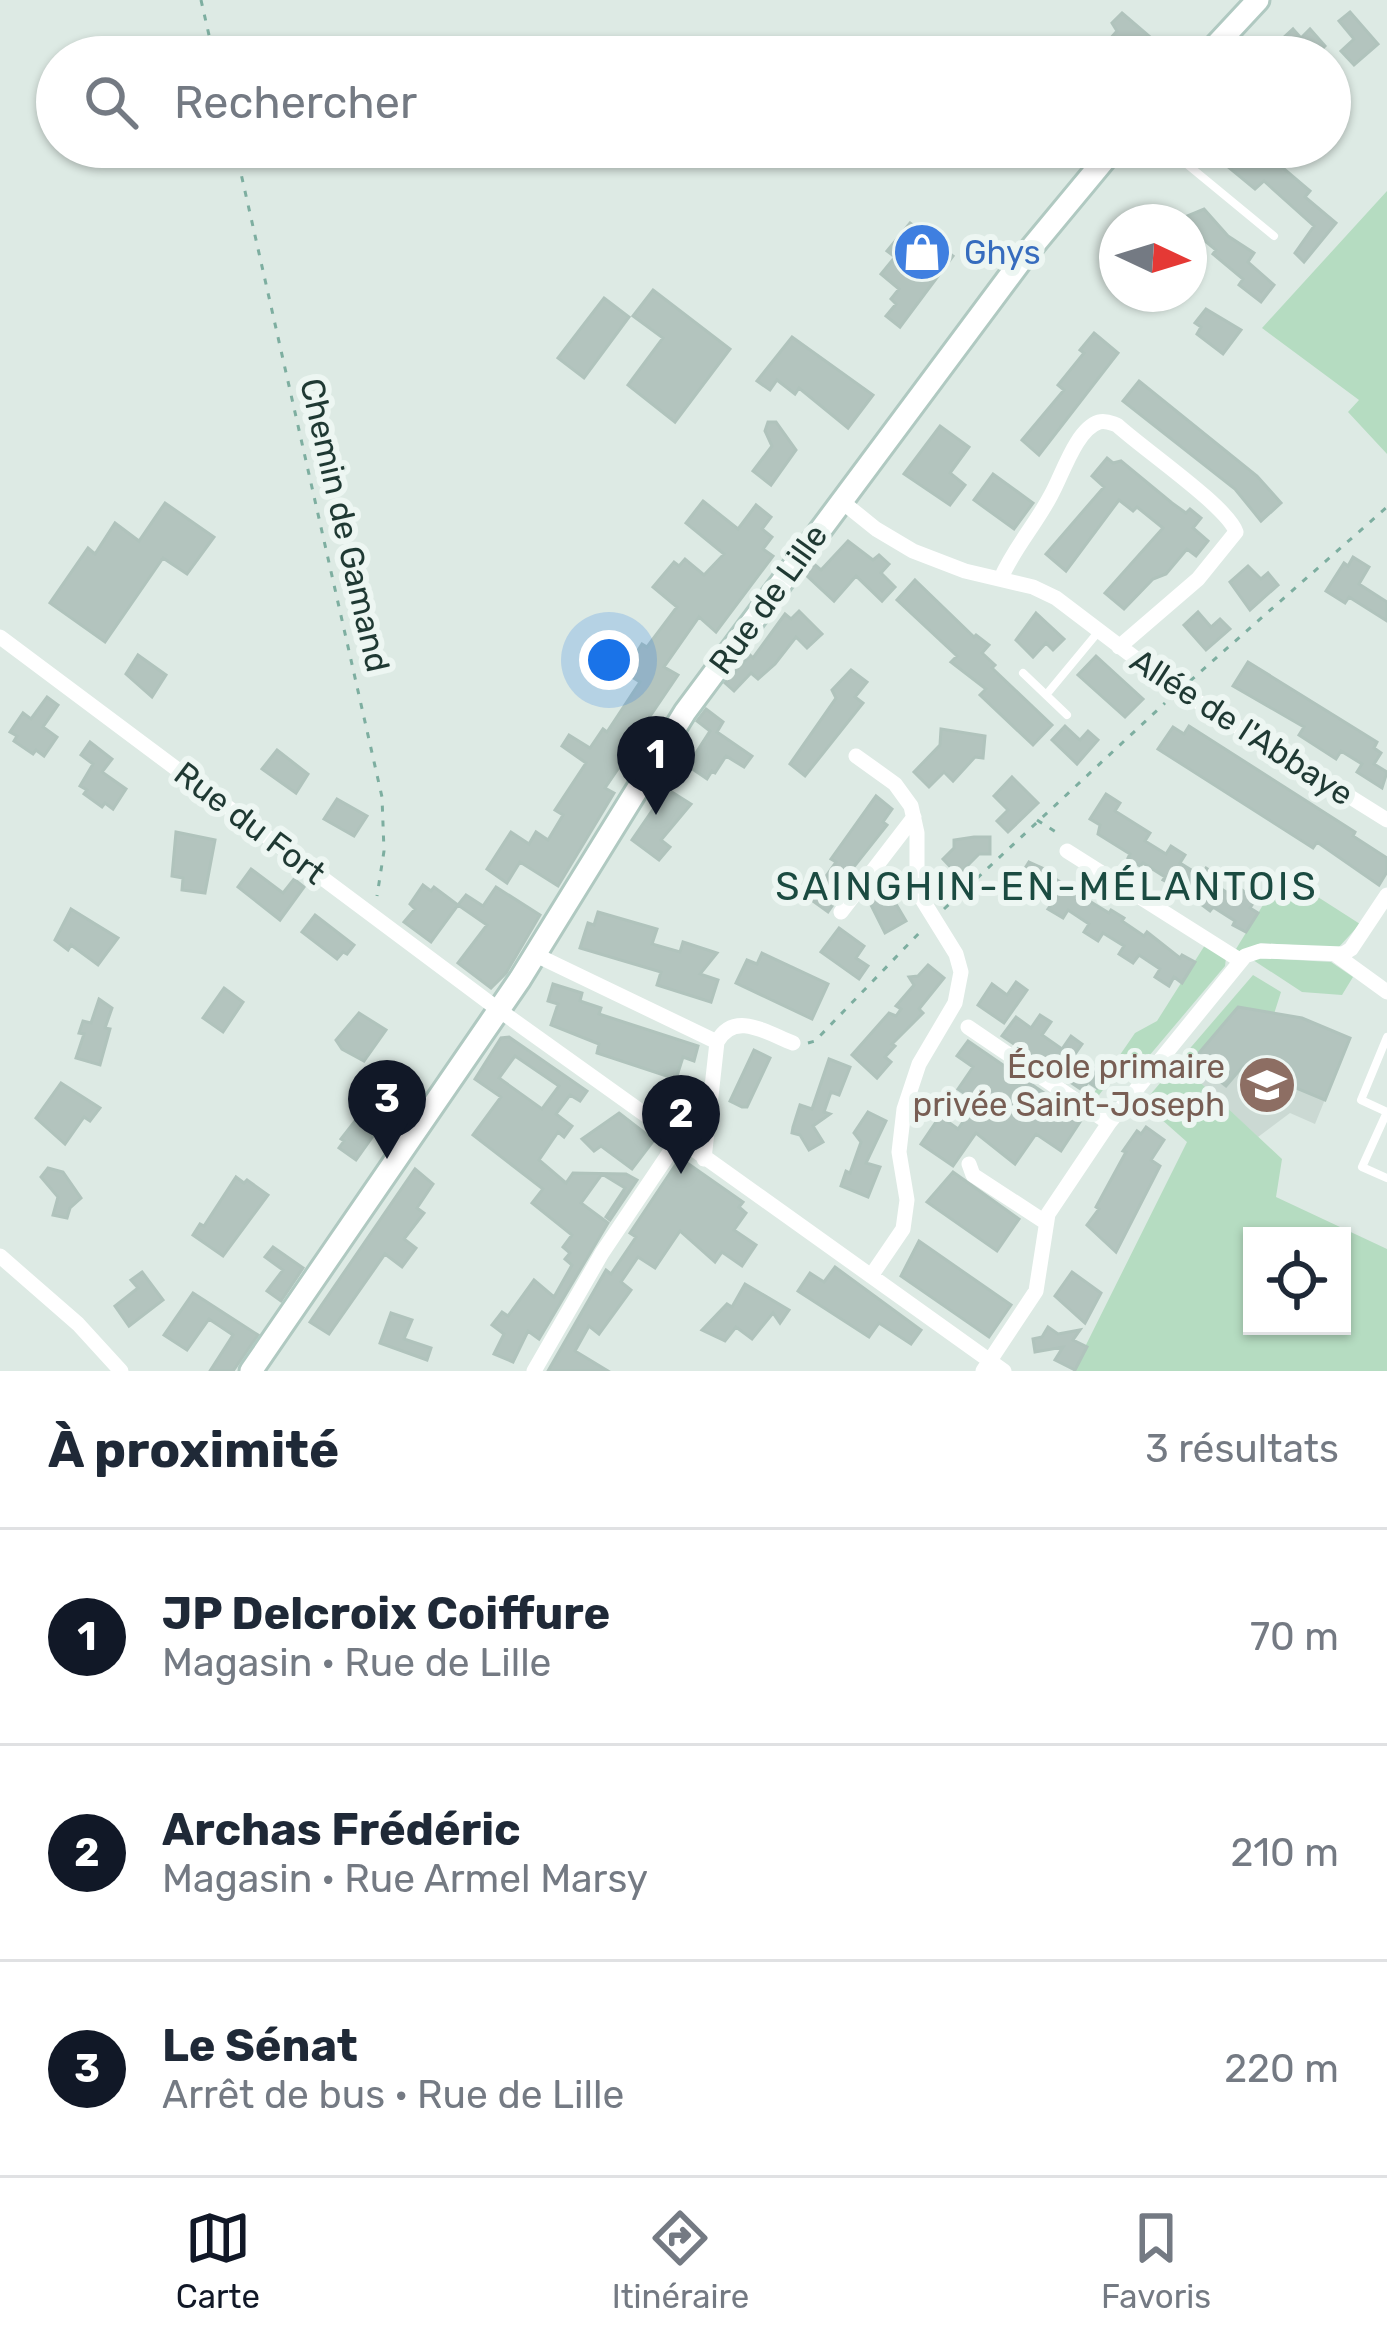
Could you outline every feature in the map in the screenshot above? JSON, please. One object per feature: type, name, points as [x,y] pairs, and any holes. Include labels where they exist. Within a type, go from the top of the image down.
[{"type":"main road","points":[[1224,36],[1258,0]]},
{"type":"main road","name":"Rue de Lille","points":[[251,1371],[536,955],[672,731],[840,500],[1023,258],[1098,168]]},
{"type":"street","points":[[1001,578],[1054,491],[1071,452],[1094,424],[1118,425],[1208,498],[1232,522],[1235,532],[1198,580],[1119,647]]},
{"type":"street","name":"Allée de l'Abbaye","points":[[840,500],[886,536],[913,550],[965,571],[1044,592],[1180,690],[1387,820]]},
{"type":"street","name":"Rue du Fort","points":[[0,637],[704,1160],[871,1276],[986,1366],[1004,1371]]},
{"type":"street","points":[[856,756],[902,791],[914,817],[915,880],[932,920],[956,954],[961,982],[955,1003],[908,1092],[899,1152],[907,1200],[905,1221],[894,1248],[871,1276]]},
{"type":"street","points":[[841,912],[914,817]]},
{"type":"street","points":[[1067,851],[1241,961]]},
{"type":"street","points":[[986,1366],[1036,1291],[1046,1222],[1109,1123],[1241,961],[1260,951],[1336,956],[1351,949],[1387,895]]},
{"type":"street","points":[[536,955],[717,1042]]},
{"type":"street","points":[[1336,956],[1387,992]]},
{"type":"street","points":[[704,1160],[717,1042],[726,1028],[740,1024],[793,1043]]},
{"type":"street","points":[[968,1027],[1109,1123]]},
{"type":"street","points":[[534,1371],[602,1253],[678,1140]]},
{"type":"street","points":[[969,1164],[973,1175],[1046,1222]]},
{"type":"street","points":[[0,1256],[78,1324],[122,1371]]},
{"type":"lane","points":[[1191,168],[1274,236]]},
{"type":"lane","name":"Allée de l'Abbaye","points":[[1046,694],[1100,630]]},
{"type":"lane","points":[[1022,674],[1067,715]]},
{"type":"lane","points":[[1387,1036],[1360,1100],[1387,1112],[1362,1167],[1387,1178]]},
{"type":"path","points":[[201,0],[209,36]]},
{"type":"path","name":"Chemin de Gamand","points":[[240,168],[382,797],[384,851],[373,916]]},
{"type":"path","points":[[793,1043],[815,1041],[1037,819],[1387,507]]},
{"type":"path","points":[[1037,819],[1065,838],[1067,851]]},
{"type":"shaded area","name":"École primaire privée Saint-Joseph","points":[[1238,1007],[1302,1018],[1350,1038],[1315,1124],[1290,1113],[1258,1137],[1186,1069]]},
{"type":"green space","points":[[1387,191],[1387,454],[1348,412],[1359,400],[1262,328]]},
{"type":"green space","points":[[1282,874],[1360,924],[1338,948],[1261,943],[1241,952],[1236,949]]},
{"type":"green space","points":[[1205,945],[1226,958],[1225,966],[1127,1082],[1115,1074],[1093,1103],[1089,1100],[1135,1033],[1157,1021]]},
{"type":"green space","points":[[1253,960],[1331,962],[1353,977],[1342,995],[1302,992]]},
{"type":"green space","points":[[1253,975],[1281,992],[1274,1014],[1238,1008],[1186,1069],[1282,1159],[1276,1197],[1340,1227],[1243,1227],[1243,1335],[1351,1335],[1351,1232],[1387,1249],[1387,1371],[1073,1371],[1187,1142],[1143,1103]]},
{"type":"building","points":[[1350,12],[1378,44],[1354,65],[1354,39],[1339,21]]},
{"type":"building","points":[[1122,13],[1149,36],[1112,36],[1117,31],[1112,23]]},
{"type":"building","points":[[1230,168],[1283,168],[1310,191],[1305,197],[1336,223],[1304,262],[1295,253],[1314,226],[1264,181],[1255,189]]},
{"type":"building","points":[[1207,212],[1228,236],[1254,253],[1248,262],[1274,285],[1261,302],[1239,285],[1243,279],[1213,254],[1216,250],[1207,242]]},
{"type":"building","points":[[910,223],[953,256],[900,327],[886,316],[896,304],[891,299],[899,289],[881,274],[895,257],[887,251]]},
{"type":"building","points":[[653,290],[730,349],[675,422],[628,385],[663,338],[633,316]]},
{"type":"building","points":[[604,298],[629,317],[584,378],[558,358]]},
{"type":"building","points":[[1207,310],[1241,330],[1223,354],[1197,334],[1201,327],[1195,323]]},
{"type":"building","points":[[1094,333],[1118,353],[1039,455],[1022,440],[1064,390],[1058,385]]},
{"type":"building","points":[[792,337],[873,395],[848,428],[799,388],[795,394],[777,380],[770,390],[757,381]]},
{"type":"building","points":[[1139,381],[1257,476],[1281,503],[1261,521],[1235,489],[1123,401]]},
{"type":"building","points":[[768,422],[776,422],[796,450],[771,485],[753,471],[772,446],[765,431]]},
{"type":"building","points":[[940,426],[969,447],[950,473],[965,485],[950,505],[904,474]]},
{"type":"building","points":[[1107,458],[1113,463],[1121,461],[1186,513],[1190,509],[1201,518],[1193,528],[1208,541],[1196,556],[1187,549],[1166,574],[1153,579],[1124,609],[1105,593],[1163,528],[1137,507],[1133,511],[1119,500],[1066,571],[1046,554],[1104,487],[1092,476]]},
{"type":"building","points":[[993,474],[1033,503],[1014,529],[974,500]]},
{"type":"building","points":[[703,501],[738,529],[756,505],[771,517],[762,529],[772,537],[763,549],[773,556],[716,632],[699,617],[664,667],[678,675],[617,755],[624,760],[605,788],[614,793],[558,886],[520,862],[507,883],[487,869],[511,832],[529,844],[536,832],[548,840],[563,815],[555,810],[586,763],[562,746],[569,735],[590,748],[603,729],[607,732],[640,682],[624,672],[642,644],[647,647],[677,607],[653,587],[674,562],[679,566],[685,559],[704,575],[724,554],[686,523]]},
{"type":"building","points":[[165,503],[214,537],[187,574],[163,558],[105,642],[50,603],[88,548],[95,554],[115,523],[139,541]]},
{"type":"building","points":[[848,541],[873,560],[879,555],[889,564],[881,573],[895,587],[882,601],[856,576],[834,601],[806,575],[814,564],[821,570]]},
{"type":"building","points":[[1353,557],[1369,567],[1359,584],[1387,602],[1387,621],[1349,597],[1345,603],[1326,591]]},
{"type":"building","points":[[1248,566],[1261,579],[1268,573],[1278,585],[1250,610],[1230,582]]},
{"type":"building","points":[[915,580],[974,637],[989,645],[982,653],[995,665],[992,668],[1052,725],[1033,745],[980,695],[986,689],[951,662],[957,656],[897,600]]},
{"type":"building","points":[[799,611],[822,634],[807,648],[796,637],[758,679],[751,673],[734,691],[725,683],[750,655],[753,658],[785,614],[791,619]]},
{"type":"building","points":[[1198,612],[1211,627],[1220,619],[1230,629],[1206,650],[1184,625]]},
{"type":"building","points":[[1036,613],[1064,639],[1053,650],[1046,643],[1033,657],[1016,640]]},
{"type":"building","points":[[138,655],[166,675],[152,697],[126,674]]},
{"type":"building","points":[[1096,656],[1143,699],[1125,717],[1078,675]]},
{"type":"building","points":[[1248,662],[1377,742],[1374,748],[1381,753],[1374,764],[1387,772],[1382,788],[1357,772],[1362,764],[1341,751],[1336,759],[1299,735],[1304,727],[1233,686]]},
{"type":"building","points":[[851,670],[867,682],[855,697],[863,703],[805,776],[790,764],[836,698],[832,690]]},
{"type":"building","points":[[47,697],[58,705],[43,727],[57,737],[44,756],[14,741],[17,736],[10,732],[23,713],[31,719]]},
{"type":"building","points":[[706,709],[723,722],[717,732],[752,756],[744,767],[726,756],[707,779],[691,768],[710,731],[697,721]]},
{"type":"building","points":[[1065,726],[1080,740],[1088,731],[1098,740],[1077,764],[1052,740]]},
{"type":"building","points":[[1189,726],[1355,832],[1353,836],[1387,858],[1387,872],[1379,885],[1317,842],[1313,848],[1158,749],[1173,727],[1184,734]]},
{"type":"building","points":[[941,729],[985,736],[983,758],[975,757],[953,781],[944,772],[929,787],[914,772],[940,745]]},
{"type":"building","points":[[90,742],[112,759],[102,772],[126,789],[113,809],[105,803],[102,807],[80,786],[93,764],[81,755]]},
{"type":"building","points":[[277,750],[308,774],[296,793],[262,769]]},
{"type":"building","points":[[1012,777],[1038,803],[1008,832],[997,821],[1008,810],[994,796]]},
{"type":"building","points":[[667,789],[691,804],[661,840],[670,847],[659,860],[632,840]]},
{"type":"building","points":[[1106,794],[1120,803],[1115,811],[1150,833],[1145,841],[1166,854],[1171,846],[1185,855],[1180,863],[1201,876],[1206,868],[1220,877],[1215,885],[1236,898],[1242,890],[1256,899],[1250,908],[1258,913],[1246,932],[1098,834],[1100,825],[1090,819]]},
{"type":"building","points":[[876,796],[892,809],[883,822],[887,825],[841,883],[846,886],[828,912],[810,899],[836,862],[831,859]]},
{"type":"building","points":[[337,799],[367,816],[354,836],[324,819]]},
{"type":"building","points":[[176,832],[215,840],[205,893],[182,890],[183,878],[172,876]]},
{"type":"building","points":[[990,837],[990,854],[979,854],[958,875],[943,859],[954,848],[954,840]]},
{"type":"building","points":[[1029,862],[1053,873],[1074,891],[1076,887],[1089,895],[1086,899],[1124,918],[1144,936],[1147,932],[1180,958],[1195,962],[1182,983],[1174,977],[1169,986],[1155,977],[1160,969],[1139,955],[1133,963],[1119,954],[1124,946],[1103,933],[1098,941],[1084,932],[1089,924],[1068,910],[1063,918],[1048,909],[1054,901],[1032,888],[1027,896],[1013,887]]},
{"type":"building","points":[[251,869],[283,893],[294,879],[304,887],[280,920],[238,887]]},
{"type":"building","points":[[897,882],[903,893],[893,899],[906,921],[885,933],[868,899]]},
{"type":"building","points":[[423,885],[431,891],[434,887],[458,905],[431,942],[404,922],[415,909],[410,904]]},
{"type":"building","points":[[496,887],[540,915],[506,973],[491,988],[458,963],[487,925],[458,905],[466,895],[483,906]]},
{"type":"building","points":[[71,909],[118,938],[98,965],[71,945],[68,950],[55,940]]},
{"type":"building","points":[[598,912],[657,929],[652,944],[680,952],[683,942],[717,953],[700,974],[718,980],[711,1002],[657,985],[661,972],[580,948],[588,923],[594,925]]},
{"type":"building","points":[[315,915],[354,945],[347,954],[337,959],[302,932]]},
{"type":"building","points":[[839,928],[864,946],[856,958],[868,966],[859,979],[821,952]]},
{"type":"building","points":[[762,953],[828,984],[812,1019],[736,983],[747,960],[757,964]]},
{"type":"building","points":[[928,965],[944,978],[919,1009],[923,1013],[892,1044],[885,1057],[891,1062],[877,1078],[852,1055],[889,1013],[896,1016],[901,1009],[896,1006],[914,985],[909,977],[918,976]]},
{"type":"building","points":[[1016,982],[1027,990],[1004,1023],[978,1005],[992,984],[1007,995]]},
{"type":"building","points":[[553,984],[582,993],[580,1001],[601,1008],[599,1014],[698,1046],[694,1061],[683,1057],[676,1079],[597,1053],[599,1044],[551,1025],[558,1004],[548,1001]]},
{"type":"building","points":[[224,988],[243,1002],[223,1032],[203,1018]]},
{"type":"building","points":[[99,999],[112,1008],[100,1065],[76,1058],[83,1021],[91,1023]]},
{"type":"building","name":"École primaire privée Saint-Joseph","points":[[1238,1007],[1302,1018],[1350,1038],[1325,1100],[1243,1066],[1226,1086],[1193,1060]]},
{"type":"building","points":[[359,1013],[386,1030],[364,1061],[342,1049],[336,1040]]},
{"type":"building","points":[[1040,1015],[1051,1022],[1042,1035],[1062,1049],[1071,1036],[1082,1044],[1073,1057],[1093,1071],[1102,1058],[1113,1066],[1097,1088],[1088,1082],[1082,1090],[1002,1036],[1016,1017],[1031,1028]]},
{"type":"building","points":[[509,1037],[587,1091],[580,1101],[570,1095],[556,1114],[572,1126],[564,1137],[558,1132],[539,1160],[566,1183],[573,1173],[626,1174],[637,1180],[610,1220],[606,1217],[625,1188],[602,1174],[581,1203],[608,1223],[539,1339],[528,1331],[513,1362],[494,1354],[504,1334],[492,1325],[502,1312],[508,1316],[534,1280],[554,1297],[572,1265],[563,1247],[572,1235],[532,1203],[543,1189],[473,1135],[501,1097],[475,1079],[501,1038]],"holes":[[[515,1056],[559,1086],[542,1109],[499,1078]]]},
{"type":"building","points":[[968,1041],[1082,1119],[1061,1151],[1036,1134],[1015,1164],[976,1133],[953,1166],[921,1144],[940,1116],[958,1129],[977,1102],[958,1089],[973,1067],[957,1056]]},
{"type":"building","points":[[754,1050],[770,1058],[747,1107],[742,1107],[730,1101]]},
{"type":"building","points":[[829,1059],[850,1067],[839,1095],[831,1092],[824,1112],[830,1114],[813,1126],[823,1142],[809,1150],[800,1135],[792,1133],[793,1127],[800,1105],[812,1109]]},
{"type":"building","points":[[61,1083],[100,1108],[90,1121],[84,1117],[65,1144],[36,1118]]},
{"type":"building","points":[[384,1084],[409,1101],[400,1113],[393,1108],[356,1160],[339,1148],[341,1139]]},
{"type":"building","points":[[868,1112],[886,1121],[866,1163],[880,1167],[868,1197],[841,1186],[861,1142],[854,1133]]},
{"type":"building","points":[[619,1113],[654,1140],[632,1169],[601,1146],[594,1151],[582,1139]]},
{"type":"building","points":[[1146,1127],[1164,1140],[1151,1160],[1160,1166],[1116,1252],[1087,1225],[1099,1209],[1123,1151],[1137,1131],[1141,1134]]},
{"type":"building","points":[[680,1158],[743,1202],[739,1207],[746,1213],[734,1230],[756,1245],[742,1266],[722,1252],[715,1262],[680,1231],[655,1268],[638,1257],[621,1282],[631,1290],[599,1334],[589,1326],[575,1351],[608,1371],[548,1371],[606,1270],[611,1274],[636,1237],[630,1233]]},
{"type":"building","points":[[48,1168],[63,1172],[81,1198],[67,1218],[53,1215],[58,1197],[41,1177]]},
{"type":"building","points":[[415,1169],[433,1184],[417,1208],[424,1213],[404,1239],[416,1248],[402,1267],[385,1254],[329,1334],[310,1322]]},
{"type":"building","points":[[953,1172],[1019,1219],[997,1251],[927,1202]]},
{"type":"building","points":[[236,1177],[268,1195],[223,1256],[193,1235]]},
{"type":"building","points":[[919,1241],[1011,1305],[989,1337],[901,1276]]},
{"type":"building","points":[[273,1247],[303,1268],[281,1301],[267,1291],[283,1270],[265,1257]]},
{"type":"building","points":[[835,1267],[921,1330],[911,1344],[879,1323],[869,1337],[798,1291],[810,1273],[824,1282]]},
{"type":"building","points":[[142,1272],[163,1300],[129,1326],[115,1306],[138,1288],[131,1280]]},
{"type":"building","points":[[1072,1272],[1101,1293],[1085,1323],[1055,1296]]},
{"type":"building","points":[[745,1284],[789,1310],[780,1323],[773,1313],[752,1339],[736,1327],[725,1341],[702,1330],[727,1304],[732,1307]]},
{"type":"building","points":[[193,1293],[258,1335],[233,1371],[210,1371],[233,1335],[209,1319],[187,1350],[164,1335]]},
{"type":"building","points":[[391,1313],[412,1320],[404,1339],[431,1348],[427,1360],[380,1343]]},
{"type":"building","points":[[1048,1327],[1058,1334],[1080,1330],[1073,1340],[1087,1347],[1075,1370],[1055,1360],[1063,1347],[1035,1352],[1033,1339],[1042,1337]]},
{"type":"place","name":"Ghys","points":[[922,252]]},
{"type":"place","name":"JP Delcroix Coiffure","points":[[656,815]]},
{"type":"place","name":"École primaire privée Saint-Joseph","points":[[1267,1085]]},
{"type":"place","name":"Le Sénat","points":[[387,1159]]},
{"type":"place","name":"Archas Frédéric","points":[[681,1174]]},
{"type":"district","name":"SAINGHIN-EN-MÉLANTOIS","points":[[1047,887]]}]
